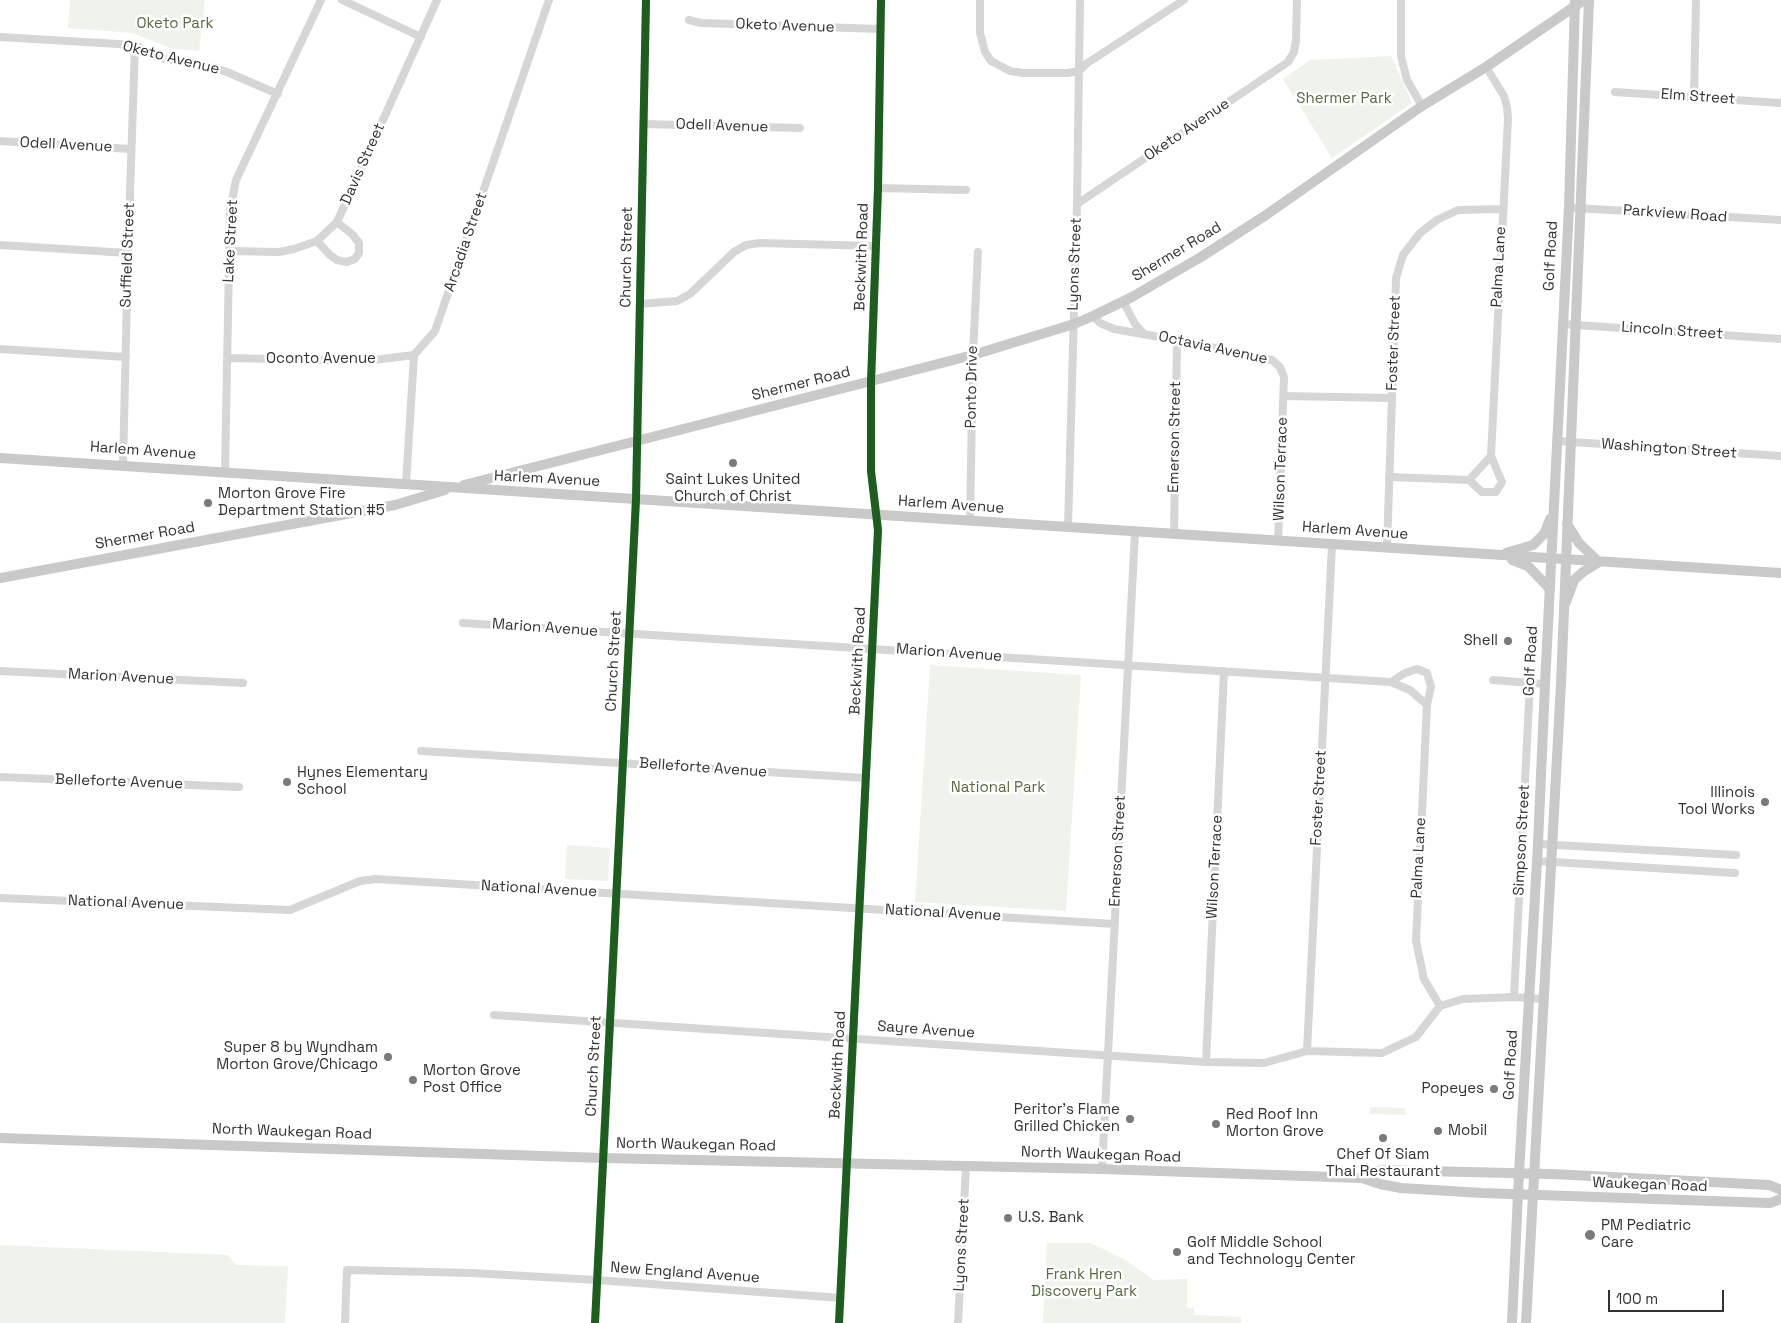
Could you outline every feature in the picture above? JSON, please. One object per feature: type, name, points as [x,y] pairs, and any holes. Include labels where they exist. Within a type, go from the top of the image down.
[{"type":"main road","name":"Golf Road","points":[[1526,1323],[1552,862],[1589,0]]},
{"type":"main road","name":"Shermer Road","points":[[0,578],[395,505],[453,488],[973,355],[1074,324],[1123,302],[1201,257],[1266,215],[1422,106],[1486,67],[1578,2]]},
{"type":"main road","name":"Golf Road","points":[[1512,1323],[1538,861],[1578,2]]},
{"type":"main road","name":"Harlem Avenue","points":[[0,458],[1781,573]]},
{"type":"main road","points":[[1499,556],[1533,545],[1544,534],[1554,508]]},
{"type":"main road","points":[[1563,609],[1574,580],[1599,562],[1579,543],[1567,524]]},
{"type":"main road","points":[[1499,556],[1528,566],[1550,589]]},
{"type":"main road","name":"North Waukegan Road","points":[[0,1138],[603,1158],[966,1166],[1362,1178],[1401,1188],[1518,1195]]},
{"type":"main road","name":"North Waukegan Road","points":[[1362,1178],[1382,1170],[1519,1173]]},
{"type":"main road","name":"Waukegan Road","points":[[1519,1173],[1769,1185],[1781,1190]]},
{"type":"main road","name":"Waukegan Road","points":[[1518,1195],[1770,1203],[1781,1199]]},
{"type":"street","name":"Lake Street","points":[[225,472],[230,211],[236,180],[321,0]]},
{"type":"street","points":[[342,0],[421,37]]},
{"type":"street","name":"Davis Street","points":[[230,251],[279,252],[294,250],[317,241],[337,222],[437,0]]},
{"type":"street","name":"Arcadia Street","points":[[414,355],[435,331],[548,0]]},
{"type":"street","name":"Church Street","points":[[595,1323],[636,499],[646,0]]},
{"type":"street","name":"Beckwith Road","points":[[839,1323],[878,530],[871,471],[871,382],[878,188],[881,0]]},
{"type":"street","points":[[980,0],[980,34],[985,52],[991,60],[1000,67],[1010,71],[1067,74],[1079,71],[1086,64],[1184,0]]},
{"type":"street","name":"Lyons Street","points":[[1068,527],[1077,204],[1080,0]]},
{"type":"street","name":"Oketo Avenue","points":[[1077,204],[1288,62],[1294,52],[1296,40],[1297,0]]},
{"type":"street","points":[[1401,0],[1401,56],[1407,80],[1422,106]]},
{"type":"street","points":[[1694,97],[1696,0]]},
{"type":"street","name":"Oketo Avenue","points":[[689,20],[701,23],[880,29]]},
{"type":"street","name":"Oketo Avenue","points":[[0,37],[135,45],[164,59],[209,66],[278,94]]},
{"type":"street","name":"Suffield Street","points":[[123,465],[135,45]]},
{"type":"street","points":[[984,67],[991,60]]},
{"type":"street","name":"Palma Lane","points":[[1486,67],[1504,96],[1507,107],[1490,456]]},
{"type":"street","name":"Elm Street","points":[[1615,92],[1781,103]]},
{"type":"street","name":"Odell Avenue","points":[[644,124],[800,128]]},
{"type":"street","name":"Odell Avenue","points":[[0,141],[131,149]]},
{"type":"street","points":[[878,188],[966,190]]},
{"type":"street","name":"Parkview Road","points":[[1569,207],[1781,220]]},
{"type":"street","name":"Foster Street","points":[[1387,548],[1396,278],[1404,255],[1420,233],[1437,220],[1458,210],[1502,209]]},
{"type":"street","points":[[317,241],[330,256],[337,260],[347,262],[355,259],[359,253],[359,244],[353,235],[337,222]]},
{"type":"street","points":[[640,304],[676,301],[690,294],[734,252],[746,245],[760,243],[876,246]]},
{"type":"street","points":[[0,245],[128,253]]},
{"type":"street","name":"Ponto Drive","points":[[970,521],[973,355],[978,252]]},
{"type":"street","name":"Octavia Avenue","points":[[1123,302],[1135,324],[1143,333]]},
{"type":"street","name":"Octavia Avenue","points":[[1093,316],[1100,323],[1114,329],[1143,333],[1272,360],[1280,367],[1284,378],[1284,396]]},
{"type":"street","name":"Lincoln Street","points":[[1562,324],[1781,339]]},
{"type":"street","name":"Emerson Street","points":[[1174,534],[1177,340]]},
{"type":"street","points":[[0,349],[126,357]]},
{"type":"street","points":[[406,484],[414,355]]},
{"type":"street","name":"Oconto Avenue","points":[[227,358],[366,361],[414,355]]},
{"type":"street","points":[[1284,396],[1392,398]]},
{"type":"street","name":"Wilson Terrace","points":[[1278,541],[1284,396]]},
{"type":"street","name":"Washington Street","points":[[1557,441],[1781,456]]},
{"type":"street","points":[[1389,477],[1468,480],[1482,492],[1496,492],[1502,482],[1490,456],[1468,480]]},
{"type":"street","name":"Emerson Street","points":[[1102,1170],[1135,532]]},
{"type":"street","name":"Foster Street","points":[[1307,1051],[1332,544]]},
{"type":"street","name":"Marion Avenue","points":[[463,622],[1391,682],[1410,690],[1427,705]]},
{"type":"street","name":"Palma Lane","points":[[1391,682],[1405,673],[1417,669],[1426,673],[1431,687],[1427,705],[1416,942],[1424,979],[1440,1006]]},
{"type":"street","name":"Marion Avenue","points":[[0,671],[243,683]]},
{"type":"street","name":"Wilson Terrace","points":[[1206,1062],[1224,671]]},
{"type":"street","points":[[1493,680],[1545,684]]},
{"type":"street","name":"Simpson Street","points":[[1514,998],[1530,683]]},
{"type":"street","name":"Belleforte Avenue","points":[[421,751],[866,778]]},
{"type":"street","name":"Belleforte Avenue","points":[[0,777],[239,787]]},
{"type":"street","points":[[1538,844],[1736,854]]},
{"type":"street","points":[[1538,861],[1735,873]]},
{"type":"street","name":"National Avenue","points":[[0,898],[290,910],[360,881],[376,879],[1114,924]]},
{"type":"street","points":[[1440,1006],[1463,998],[1544,999]]},
{"type":"street","name":"Sayre Avenue","points":[[494,1015],[1108,1056],[1206,1062],[1264,1063],[1307,1051],[1382,1053],[1416,1037],[1440,1006]]},
{"type":"street","name":"Lyons Street","points":[[958,1323],[966,1166]]},
{"type":"street","name":"New England Avenue","points":[[345,1323],[347,1270],[472,1273],[597,1280],[840,1298]]},
{"type":"green space","name":"Oketo Park","points":[[70,0],[205,0],[199,51],[170,48],[133,33],[68,28]]},
{"type":"green space","name":"Shermer Park","points":[[1391,56],[1412,103],[1332,158],[1283,79],[1310,60]]},
{"type":"green space","name":"National Park","points":[[930,665],[1081,675],[1066,911],[915,902]]},
{"type":"green space","points":[[567,845],[610,848],[608,881],[565,879]]},
{"type":"green space","points":[[1370,1107],[1405,1108],[1405,1115],[1370,1114]]},
{"type":"green space","name":"Frank Hren Discovery Park","points":[[1047,1243],[1091,1243],[1127,1261],[1153,1280],[1187,1279],[1187,1308],[1194,1308],[1194,1315],[1241,1317],[1241,1323],[1043,1323]]},
{"type":"green space","points":[[0,1245],[228,1255],[236,1265],[288,1266],[285,1323],[0,1323]]},
{"type":"cycle path","points":[[595,1323],[636,499],[646,0]]},
{"type":"cycle path","points":[[839,1323],[878,530],[871,471],[871,382],[878,188],[881,0]]},
{"type":"place","name":"Saint Lukes United Church of Christ","points":[[733,463]]},
{"type":"place","name":"Morton Grove Fire Department Station #5","points":[[208,503]]},
{"type":"place","name":"Shell","points":[[1508,641]]},
{"type":"place","name":"Hynes Elementary School","points":[[287,782]]},
{"type":"place","name":"Illinois Tool Works","points":[[1765,802]]},
{"type":"place","name":"Super 8 by Wyndham Morton Grove/Chicago","points":[[388,1057]]},
{"type":"place","name":"Morton Grove Post Office","points":[[413,1080]]},
{"type":"place","name":"Popeyes","points":[[1494,1089]]},
{"type":"place","name":"Peritor's Flame Grilled Chicken","points":[[1130,1119]]},
{"type":"place","name":"Red Roof Inn Morton Grove","points":[[1216,1124]]},
{"type":"place","name":"Mobil","points":[[1438,1131]]},
{"type":"place","name":"Chef Of Siam Thai Restaurant","points":[[1383,1138]]},
{"type":"place","name":"U.S. Bank","points":[[1008,1218]]},
{"type":"place","name":"PM Pediatric Care","points":[[1590,1235]]},
{"type":"place","name":"Golf Middle School and Technology Center","points":[[1177,1252]]}]
